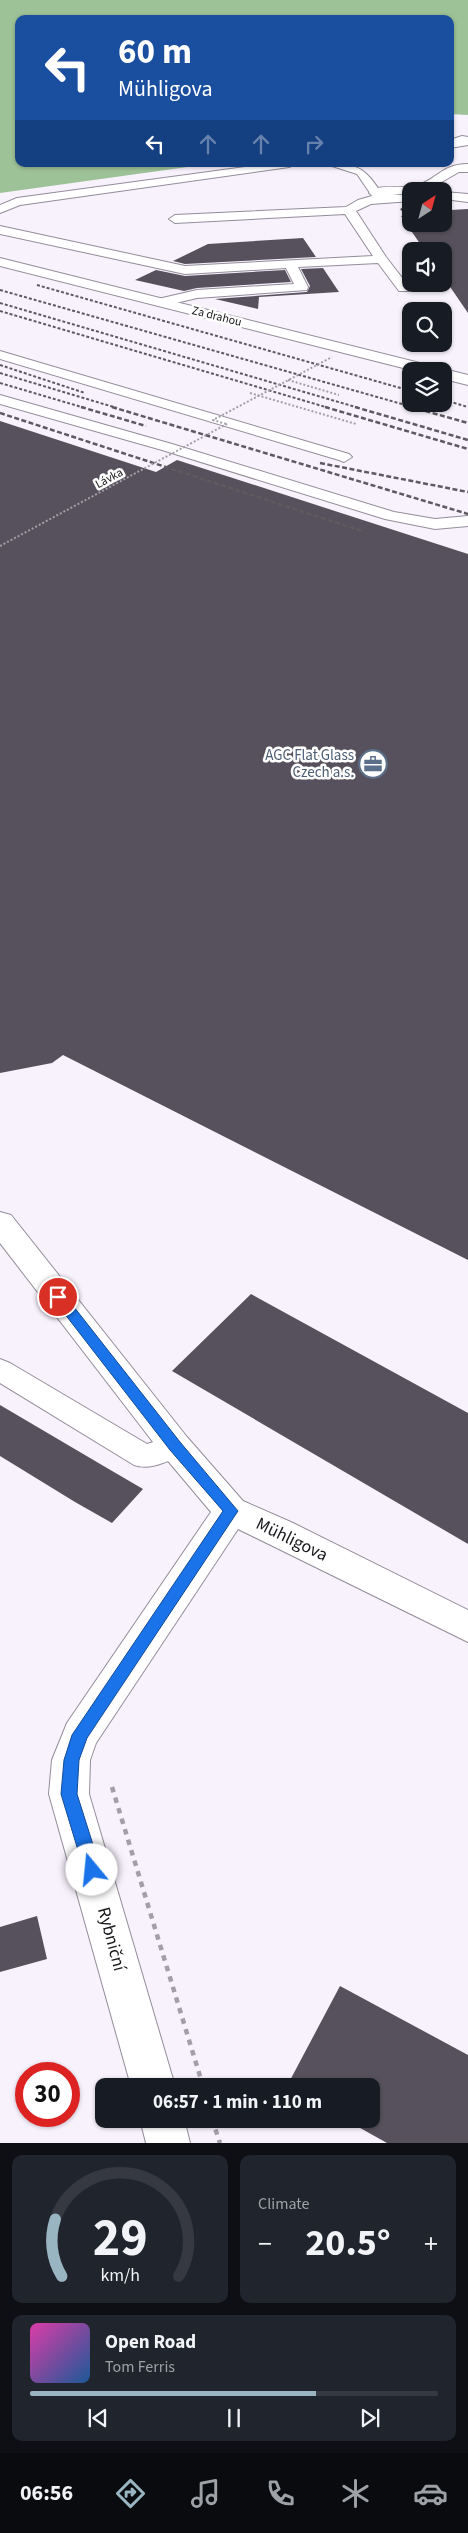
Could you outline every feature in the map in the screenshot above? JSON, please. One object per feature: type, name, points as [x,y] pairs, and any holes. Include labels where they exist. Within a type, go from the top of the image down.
[{"type":"street","points":[[454,143],[462,140],[468,141]]},
{"type":"street","points":[[378,196],[419,190],[458,167]]},
{"type":"street","name":"Za drahou","points":[[0,262],[402,363]]},
{"type":"street","points":[[452,376],[468,380]]},
{"type":"street","name":"Mühligova","points":[[0,1222],[175,1446],[231,1511],[281,1533],[468,1628]]},
{"type":"street","name":"Rybniční","points":[[151,2078],[69,1794],[72,1760],[80,1735],[231,1511]]},
{"type":"street","points":[[164,2128],[168,2143]]},
{"type":"lane","points":[[0,209],[17,202],[268,167]]},
{"type":"lane","points":[[345,167],[361,172],[378,196]]},
{"type":"lane","points":[[175,219],[349,210],[356,204],[378,196],[402,197]]},
{"type":"lane","points":[[452,197],[468,198]]},
{"type":"lane","points":[[349,210],[381,259],[402,285]]},
{"type":"lane","points":[[0,230],[185,270],[381,259]]},
{"type":"lane","points":[[164,302],[197,294],[302,287],[290,264]]},
{"type":"lane","points":[[0,355],[344,457]]},
{"type":"lane","points":[[0,399],[81,424],[167,447],[391,516],[435,524],[468,521]]},
{"type":"lane","points":[[0,1370],[144,1457],[175,1446]]},
{"type":"path","points":[[288,380],[332,357]]},
{"type":"path","points":[[288,380],[339,395]]},
{"type":"path","name":"Lávka","points":[[0,546],[227,424],[213,420],[288,380]]},
{"type":"path","points":[[250,393],[356,424]]},
{"type":"path","points":[[111,1783],[201,2078]]},
{"type":"path","points":[[215,2128],[220,2143]]},
{"type":"green space","points":[[0,0],[468,0],[468,115],[454,114],[454,15],[15,15],[15,167],[187,167],[0,193]]},
{"type":"building","points":[[468,209],[468,313],[452,290],[452,242],[419,242],[412,232],[452,232],[452,210]]},
{"type":"building","points":[[303,238],[316,257],[185,264],[173,261],[208,244]]},
{"type":"building","points":[[323,268],[339,292],[259,297],[258,309],[215,299],[307,292],[310,286],[301,269]]},
{"type":"building","points":[[156,270],[185,276],[285,270],[291,282],[197,288],[184,291],[135,280]]},
{"type":"building","points":[[0,421],[156,472],[177,460],[468,554],[468,1260],[63,1055],[52,1063],[0,1073]]},
{"type":"building","points":[[251,1294],[468,1413],[468,1544],[172,1371]]},
{"type":"building","points":[[0,1405],[143,1489],[112,1523],[75,1502],[0,1456]]},
{"type":"building","points":[[37,1916],[47,1959],[0,1972],[0,1927]]},
{"type":"building","points":[[340,1986],[468,2055],[468,2143],[387,2143],[360,2128],[380,2128],[380,2078],[291,2078]]},
{"type":"railway","points":[[37,285],[402,388]]},
{"type":"railway","points":[[0,290],[402,404]]},
{"type":"railway","points":[[0,303],[359,408]]},
{"type":"railway","points":[[0,311],[329,408]]},
{"type":"railway","points":[[0,365],[85,393]]},
{"type":"railway","points":[[0,373],[117,408]]},
{"type":"railway","points":[[0,383],[85,408]]},
{"type":"railway","points":[[452,402],[468,407]]},
{"type":"railway","points":[[81,407],[146,426]]},
{"type":"railway","points":[[112,407],[468,514]]},
{"type":"railway","points":[[325,407],[468,449]]},
{"type":"railway","points":[[355,407],[468,440]]},
{"type":"railway","points":[[429,412],[468,423]]},
{"type":"railway","points":[[0,413],[362,531]]},
{"type":"railway","points":[[320,463],[468,492]]},
{"type":"place","name":"AGC Flat Glass Czech a.s.","points":[[373,764]]},
{"type":"route","points":[[58,1297],[175,1446],[231,1511],[80,1735],[72,1760],[69,1794],[92,1870]]}]
